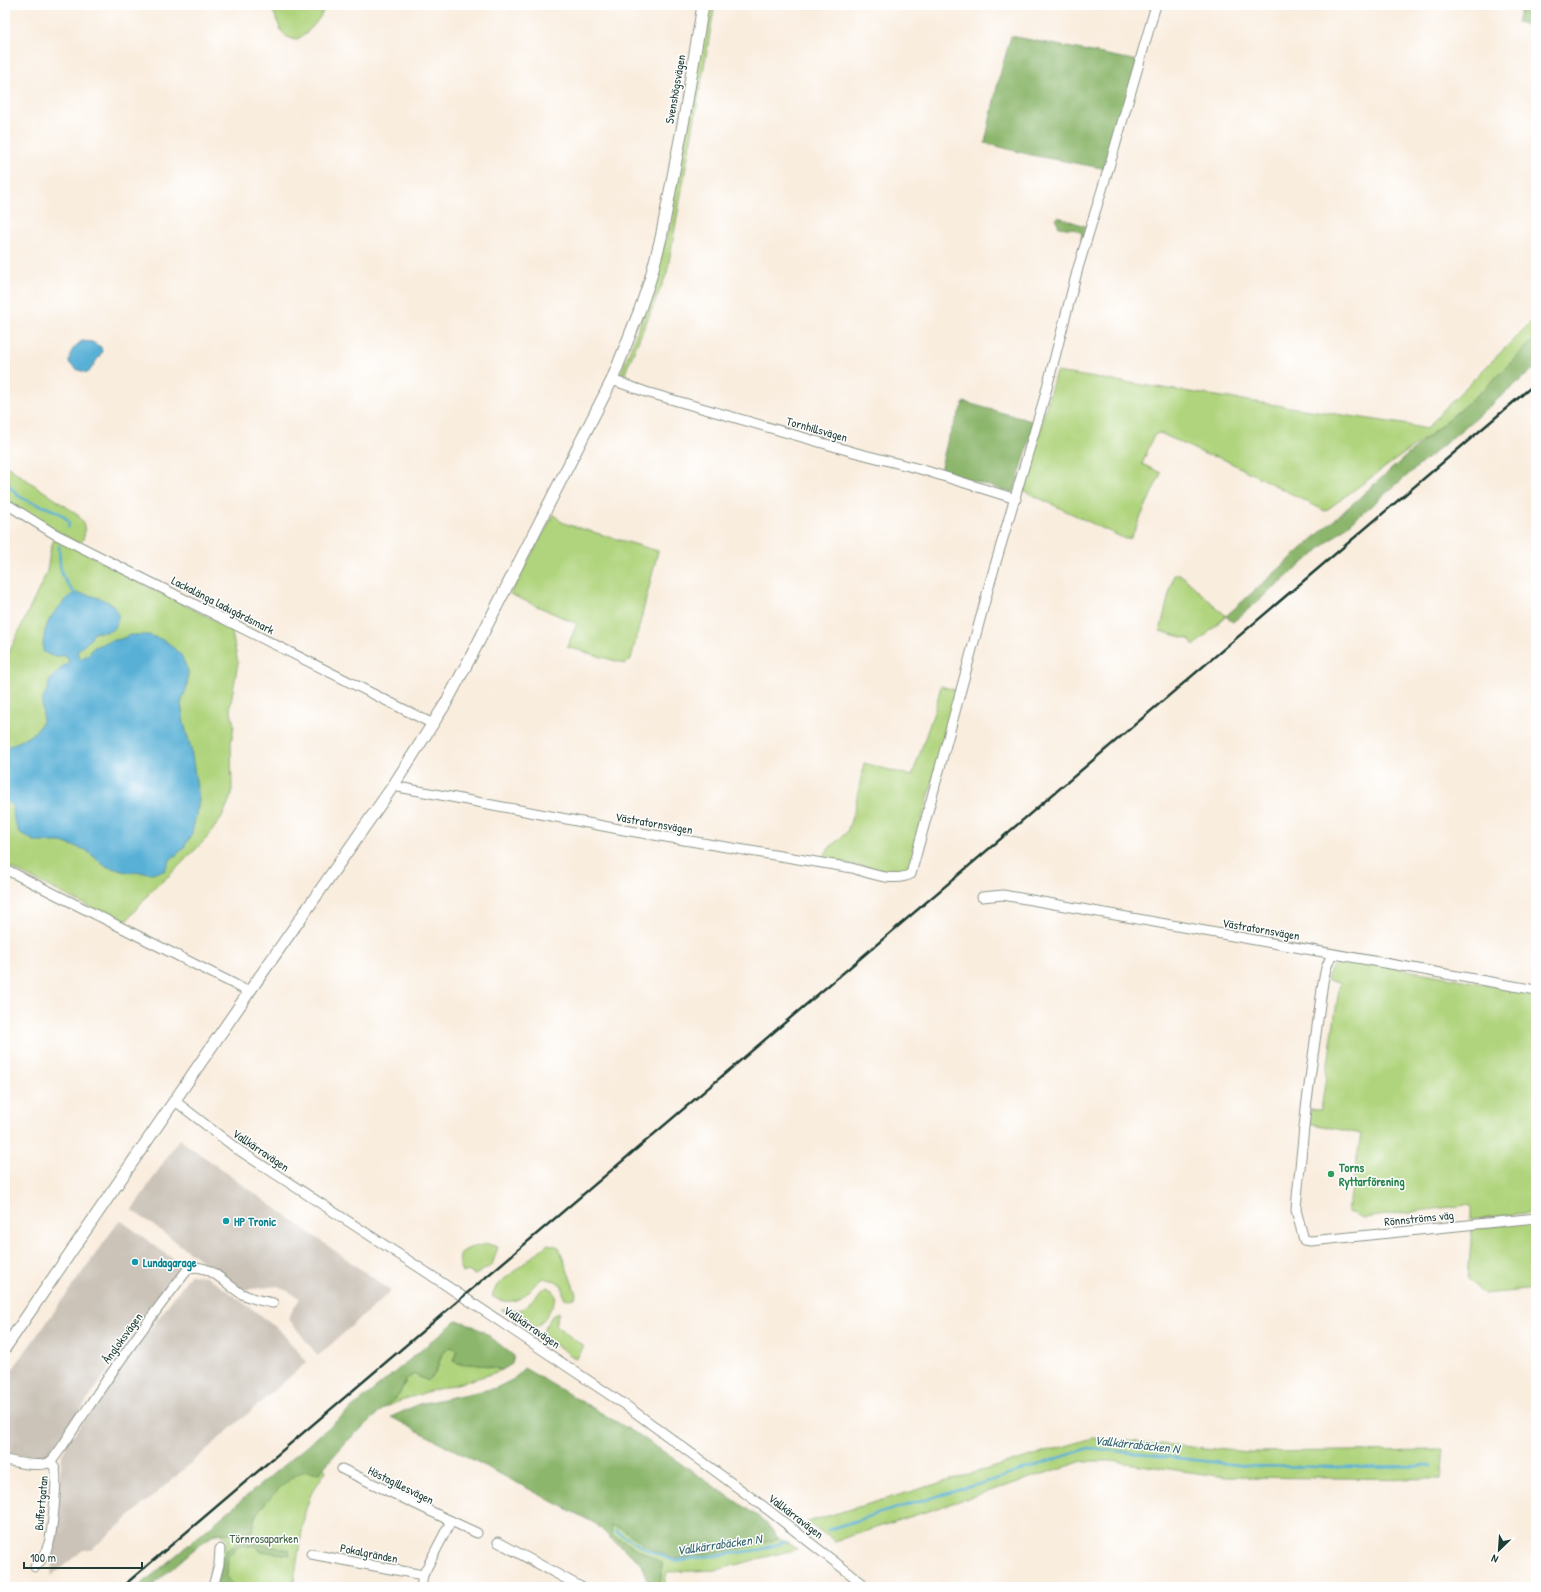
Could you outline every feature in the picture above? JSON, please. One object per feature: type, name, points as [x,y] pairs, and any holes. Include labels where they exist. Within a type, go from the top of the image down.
[{"type":"main road","name":"Svenshögsvägen","points":[[5,1348],[249,992],[393,786],[433,724],[474,650],[612,380],[650,280],[661,238],[684,120],[703,5]]},
{"type":"street","points":[[1016,499],[1078,268],[1156,5]]},
{"type":"street","name":"Tornhillsvägen","points":[[612,380],[627,387],[857,453],[920,469],[1016,499]]},
{"type":"street","name":"Västratornsvägen","points":[[393,786],[624,830],[852,868],[885,877],[905,877],[911,874],[992,579],[1016,499]]},
{"type":"street","name":"Lackalänga ladugårdsmark","points":[[5,503],[53,533],[433,724]]},
{"type":"street","points":[[5,869],[232,982],[249,992]]},
{"type":"street","name":"Västratornsvägen","points":[[982,897],[1003,895],[1536,990]]},
{"type":"street","name":"Rönnströms väg","points":[[1332,954],[1326,968],[1323,982],[1306,1108],[1297,1197],[1296,1210],[1304,1240],[1311,1241],[1536,1218]]},
{"type":"street","name":"Vallkärravägen","points":[[174,1101],[237,1149],[429,1274],[628,1407],[767,1509],[867,1587]]},
{"type":"street","name":"Ångloksvägen","points":[[50,1462],[116,1365],[188,1269],[197,1266],[203,1268],[241,1293],[254,1299],[273,1303]]},
{"type":"street","points":[[5,1460],[43,1464],[50,1462]]},
{"type":"street","name":"Buffertgatan","points":[[35,1567],[40,1563],[49,1542],[55,1481],[55,1470],[50,1462]]},
{"type":"street","name":"Höstagillesvägen","points":[[342,1470],[477,1533]]},
{"type":"street","points":[[421,1587],[423,1575],[451,1521]]},
{"type":"street","points":[[498,1542],[581,1587]]},
{"type":"street","points":[[213,1587],[219,1564],[220,1549]]},
{"type":"street","name":"Pokalgränden","points":[[311,1554],[423,1575]]},
{"type":"shaded area","points":[[179,1139],[391,1291],[318,1356],[288,1318],[300,1298],[278,1286],[242,1290],[132,1210]]},
{"type":"shaded area","points":[[120,1220],[181,1265],[51,1453],[45,1458],[39,1459],[5,1454],[5,1404],[7,1377]]},
{"type":"shaded area","points":[[190,1275],[206,1276],[277,1327],[307,1362],[91,1550],[83,1550],[51,1576],[62,1454],[72,1437]]},
{"type":"green space","points":[[271,5],[326,5],[314,25],[296,40],[287,37],[281,31]]},
{"type":"green space","points":[[708,5],[715,5],[667,273],[627,368],[625,382],[623,381],[621,374],[622,370],[640,324],[672,219],[672,208],[694,89],[697,87],[697,80],[695,78]]},
{"type":"green space","points":[[1522,5],[1536,5],[1536,27],[1517,22]]},
{"type":"green space","points":[[1011,36],[1138,61],[1107,169],[1031,155],[985,143],[998,82]]},
{"type":"green space","points":[[1058,217],[1088,227],[1085,239],[1081,240],[1082,233],[1079,231],[1059,227],[1056,219]]},
{"type":"green space","points":[[1536,317],[1536,337],[1482,391],[1431,434],[1325,511],[1221,458],[1207,455],[1160,433],[1154,435],[1142,464],[1161,473],[1131,538],[1125,539],[1024,491],[1034,448],[1056,372],[1403,424],[1427,429],[1443,410]]},
{"type":"green space","points":[[1536,337],[1536,367],[1233,622],[1226,616],[1431,434],[1482,391]]},
{"type":"green space","points":[[964,402],[1035,422],[1014,492],[1009,492],[940,471],[948,438]]},
{"type":"green space","points":[[5,465],[77,514],[84,525],[85,532],[80,544],[50,527],[47,523],[41,522],[5,499]]},
{"type":"green space","points":[[554,514],[560,521],[569,525],[658,551],[631,659],[626,664],[567,647],[577,624],[510,594]]},
{"type":"green space","points":[[56,537],[140,583],[231,628],[238,663],[230,707],[234,725],[231,743],[232,794],[223,815],[207,838],[172,873],[150,892],[124,924],[5,865],[5,661],[46,574],[50,550]]},
{"type":"green space","points":[[1174,574],[1180,574],[1226,616],[1194,646],[1189,639],[1160,631]]},
{"type":"green space","points":[[941,686],[958,691],[908,870],[901,873],[822,859],[829,848],[847,832],[855,808],[864,763],[912,776],[935,709]]},
{"type":"green space","points":[[1346,959],[1536,993],[1536,1212],[1471,1219],[1471,1206],[1466,1205],[1363,1218],[1348,1212],[1361,1134],[1308,1123],[1310,1109],[1321,1110],[1340,982],[1327,980],[1333,966]]},
{"type":"green space","points":[[1536,1222],[1536,1289],[1484,1294],[1468,1278],[1472,1228]]},
{"type":"green space","points":[[488,1244],[498,1247],[492,1265],[475,1275],[468,1271],[463,1273],[459,1259],[461,1254],[468,1249]]},
{"type":"green space","points":[[548,1244],[559,1247],[576,1294],[575,1298],[564,1298],[562,1286],[556,1281],[543,1278],[526,1294],[516,1300],[504,1301],[492,1296],[497,1285]]},
{"type":"green space","points":[[548,1287],[553,1290],[556,1297],[544,1319],[534,1328],[501,1309],[523,1309],[539,1292]]},
{"type":"green space","points":[[559,1312],[555,1325],[584,1347],[576,1359],[541,1334],[552,1316]]},
{"type":"green space","points":[[456,1321],[472,1325],[494,1340],[514,1356],[512,1364],[502,1370],[476,1364],[460,1364],[453,1361],[457,1350],[450,1347],[442,1354],[435,1374],[428,1381],[414,1374],[406,1380],[399,1395],[345,1443],[319,1473],[303,1472],[283,1485],[259,1510],[254,1521],[253,1531],[244,1534],[222,1533],[211,1536],[151,1587],[138,1587]]},
{"type":"green space","points":[[450,1347],[457,1350],[453,1361],[457,1363],[464,1365],[483,1365],[502,1370],[472,1380],[426,1392],[396,1402],[382,1409],[399,1395],[406,1380],[414,1374],[421,1378],[435,1374],[442,1354]]},
{"type":"green space","points":[[524,1368],[639,1435],[766,1522],[778,1538],[733,1550],[673,1559],[648,1547],[624,1530],[611,1525],[612,1535],[662,1563],[660,1587],[650,1587],[640,1562],[609,1537],[596,1524],[391,1417],[419,1404],[496,1388],[514,1379]]},
{"type":"green space","points":[[1093,1438],[1249,1452],[1444,1450],[1441,1479],[1226,1477],[1111,1461],[1083,1461],[835,1541],[807,1522]]},
{"type":"green space","name":"Törnrosaparken","points":[[313,1449],[326,1471],[311,1494],[305,1512],[293,1587],[214,1587],[220,1549],[228,1540],[217,1530]]},
{"type":"green space","points":[[610,1525],[624,1530],[648,1547],[771,1541],[778,1538],[797,1549],[716,1570],[667,1572],[664,1587],[660,1587],[662,1563],[612,1535]]},
{"type":"green space","points":[[241,1540],[289,1550],[290,1555],[260,1551],[256,1546],[238,1546],[228,1557],[227,1577],[235,1587],[216,1587],[225,1551]]},
{"type":"water","points":[[82,341],[92,342],[101,347],[102,352],[87,373],[76,369],[69,363],[72,350]]},
{"type":"water","points":[[78,593],[97,597],[110,603],[117,612],[118,618],[116,626],[112,630],[108,632],[94,633],[89,641],[77,651],[80,658],[83,658],[89,654],[94,647],[110,641],[121,639],[130,635],[149,635],[166,641],[181,655],[188,671],[187,687],[181,703],[184,723],[191,749],[199,801],[192,833],[183,849],[170,860],[164,871],[154,873],[126,872],[105,866],[86,850],[61,842],[36,842],[19,832],[14,820],[13,806],[5,801],[5,748],[25,739],[38,729],[42,722],[42,703],[49,682],[61,668],[69,662],[66,655],[54,656],[43,651],[45,631],[49,620],[56,610],[67,598]]},
{"type":"waterway","points":[[5,481],[20,497],[61,514],[69,523],[68,527]]},
{"type":"waterway","points":[[59,546],[60,568],[67,583],[77,596]]},
{"type":"waterway","name":"Vallkärrabäcken N","points":[[828,1530],[870,1516],[993,1480],[1089,1448],[1247,1466],[1431,1466]]},
{"type":"waterway","name":"Vallkärrabäcken N","points":[[615,1531],[646,1549],[674,1561],[758,1550],[785,1542]]},
{"type":"railway","points":[[122,1587],[1536,383]]},
{"type":"place","name":"Torns Ryttarförening","points":[[1331,1174]]},
{"type":"place","name":"HP Tronic","points":[[226,1221]]},
{"type":"place","name":"Lundagarage","points":[[135,1262]]}]
